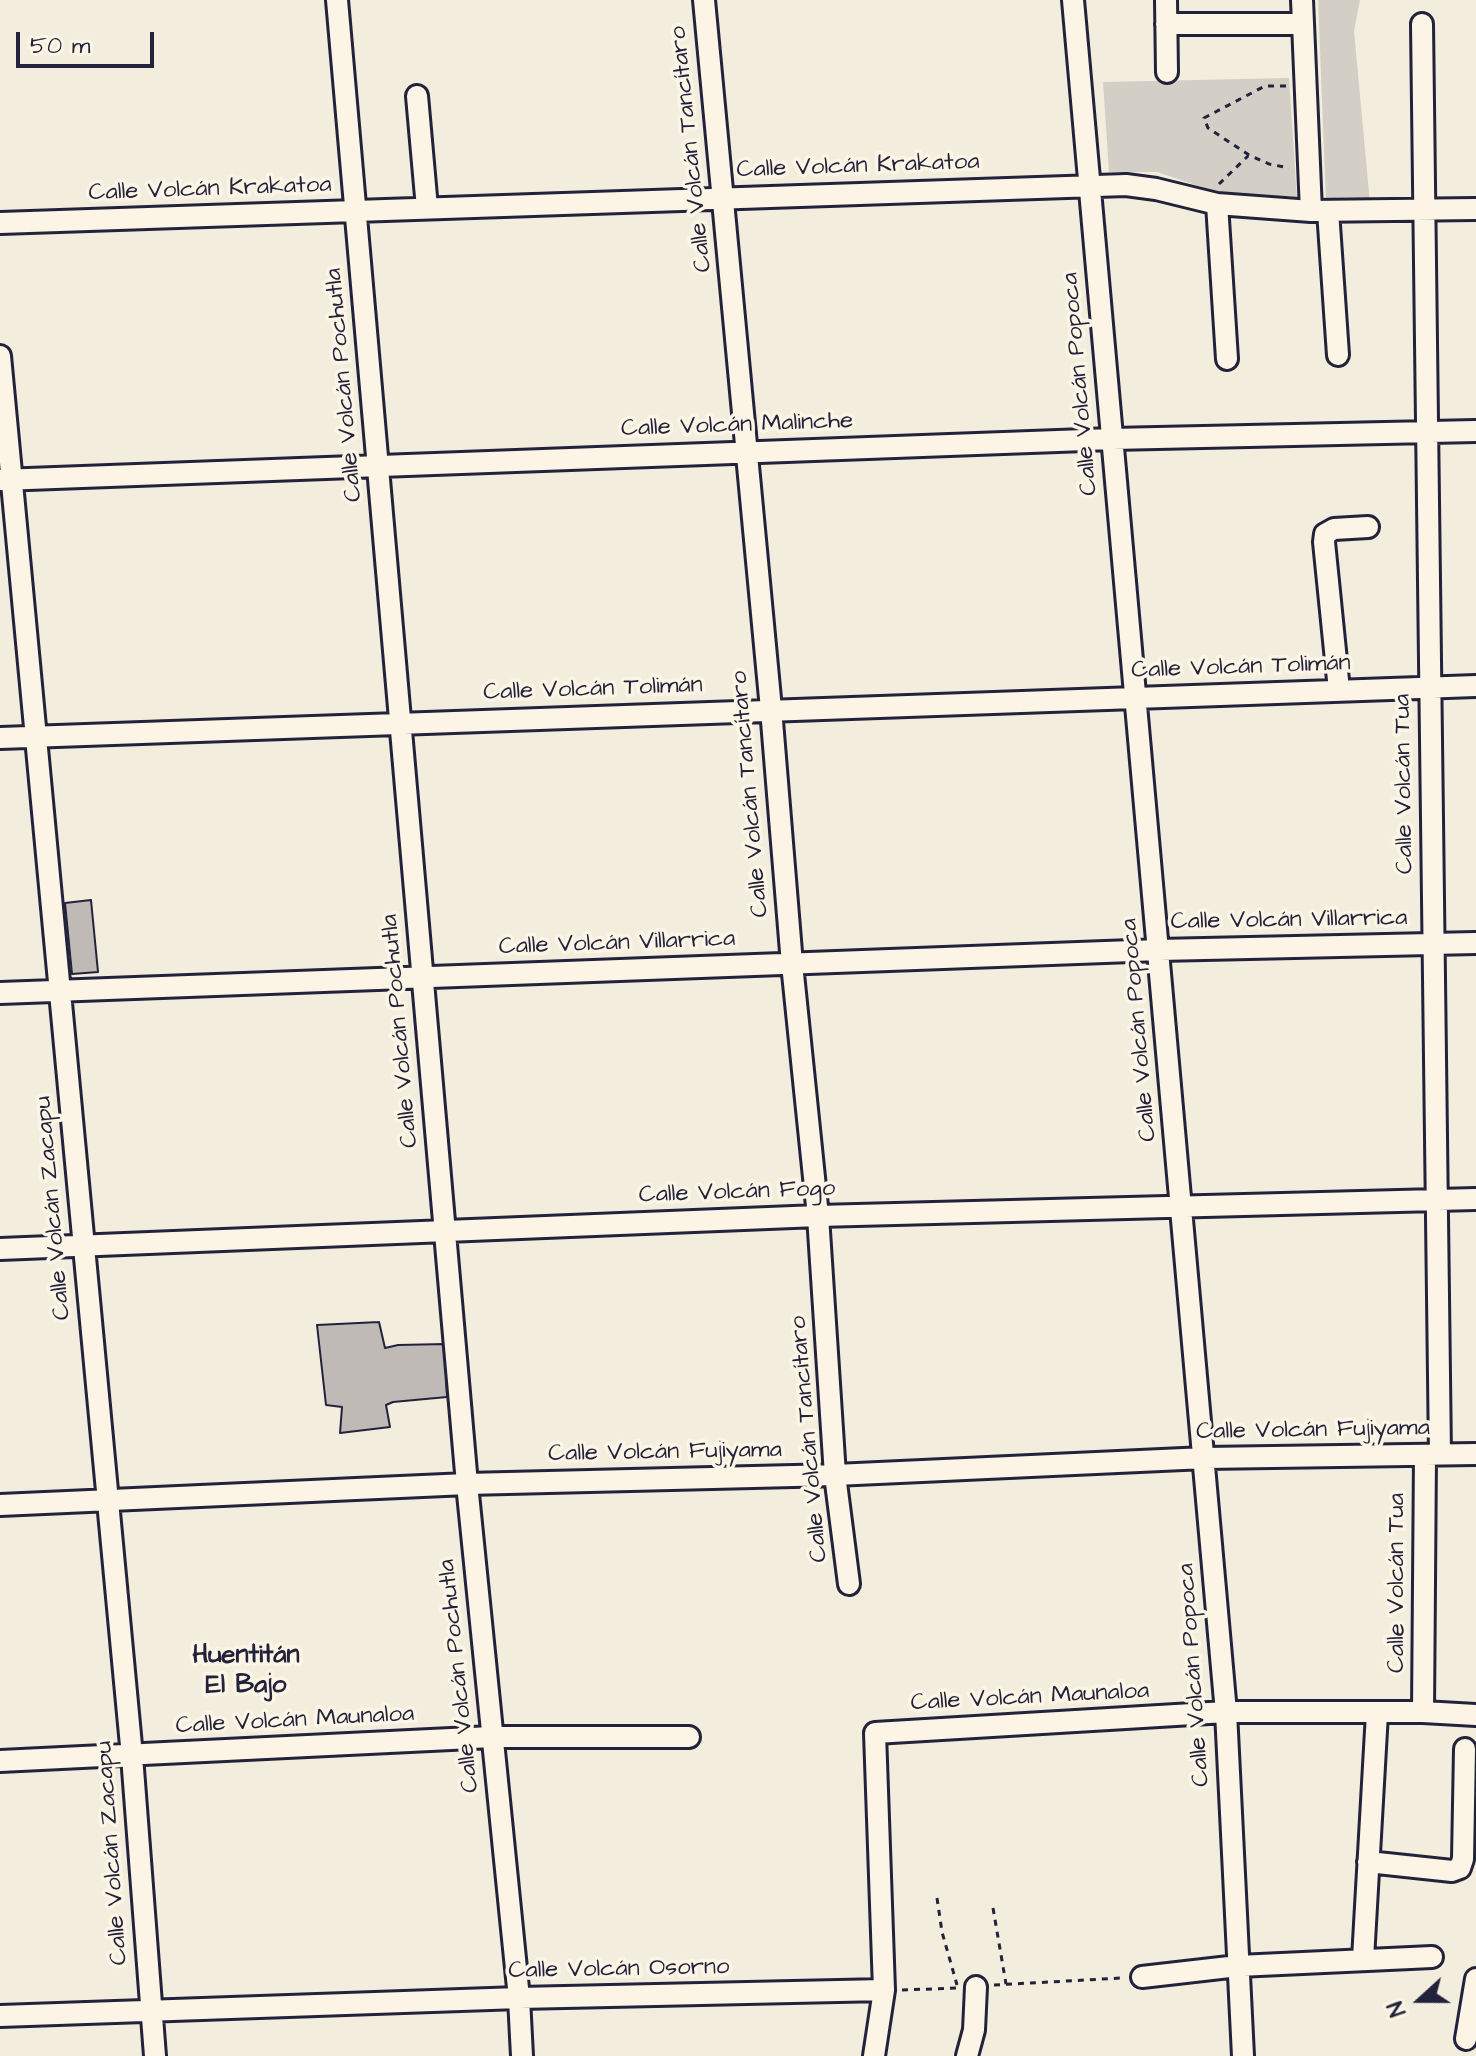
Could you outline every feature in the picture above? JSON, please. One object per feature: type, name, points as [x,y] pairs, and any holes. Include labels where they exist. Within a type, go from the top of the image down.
[{"type":"street","name":"Calle Volcán Pochutla","points":[[337,0],[467,1484],[519,1998],[522,2056]]},
{"type":"street","name":"Calle Volcán Tancítaro","points":[[704,0],[818,1216],[835,1475],[849,1584]]},
{"type":"street","name":"Calle Volcán Popoca","points":[[1073,0],[1205,1458],[1226,1712],[1243,2056]]},
{"type":"street","points":[[1166,0],[1167,72]]},
{"type":"street","points":[[1302,0],[1310,173],[1320,211],[1338,355]]},
{"type":"street","points":[[1166,24],[1303,24]]},
{"type":"street","name":"Calle Volcán Tua","points":[[1422,24],[1437,1199],[1433,1455],[1423,1712]]},
{"type":"street","points":[[417,96],[427,208]]},
{"type":"street","name":"Calle Volcán Krakatoa","points":[[0,223],[1126,185],[1210,202],[1320,211],[1476,209]]},
{"type":"street","points":[[1210,202],[1227,359]]},
{"type":"street","name":"Calle Volcán Zacapu","points":[[0,356],[6,479],[36,737],[108,1498],[155,2056]]},
{"type":"street","name":"Calle Volcán Malinche","points":[[6,479],[1112,439],[1476,431]]},
{"type":"street","points":[[1339,690],[1325,534],[1334,529],[1368,527]]},
{"type":"street","name":"Calle Volcán Tolimán","points":[[0,738],[1476,686]]},
{"type":"street","name":"Calle Volcán Villarrica","points":[[0,993],[1159,950],[1476,943]]},
{"type":"street","name":"Calle Volcán Fogo","points":[[0,1249],[818,1216],[1476,1199]]},
{"type":"street","name":"Calle Volcán Fujiyama","points":[[0,1505],[108,1498],[467,1484],[835,1475],[1205,1458],[1476,1454]]},
{"type":"street","name":"Calle Volcán Maunaloa","points":[[884,1990],[875,1733],[1226,1712],[1476,1715]]},
{"type":"street","points":[[1363,1959],[1377,1713]]},
{"type":"street","name":"Calle Volcán Maunaloa","points":[[0,1761],[492,1737],[689,1737]]},
{"type":"street","points":[[1368,1862],[1452,1871],[1460,1868],[1463,1859],[1465,1749]]},
{"type":"street","points":[[1142,1977],[1238,1966],[1432,1957]]},
{"type":"street","points":[[1466,2039],[1476,1979]]},
{"type":"street","points":[[967,1988],[974,2030],[967,2056]]},
{"type":"street","points":[[874,2056],[884,1990]]},
{"type":"street","name":"Calle Volcán Osorno","points":[[0,2016],[519,1998],[884,1990]]},
{"type":"path","points":[[1306,86],[1265,86],[1204,118],[1208,128],[1249,155],[1269,164],[1310,173]]},
{"type":"path","points":[[1210,202],[1249,155]]},
{"type":"path","points":[[937,1898],[942,1932],[967,1988]]},
{"type":"path","points":[[993,1908],[1006,1984]]},
{"type":"path","points":[[884,1990],[1142,1977]]},
{"type":"shaded area","points":[[1318,0],[1360,0],[1354,31],[1370,203],[1326,201]]},
{"type":"shaded area","points":[[1289,78],[1297,199],[1225,195],[1157,172],[1109,172],[1103,82]]},
{"type":"building","points":[[91,900],[98,972],[72,974],[65,903]]},
{"type":"building","points":[[379,1322],[385,1348],[445,1344],[447,1397],[393,1402],[386,1405],[390,1427],[340,1433],[342,1407],[326,1405],[317,1325]]},
{"type":"district","name":"Huentitán El Bajo","points":[[246,1672]]}]
